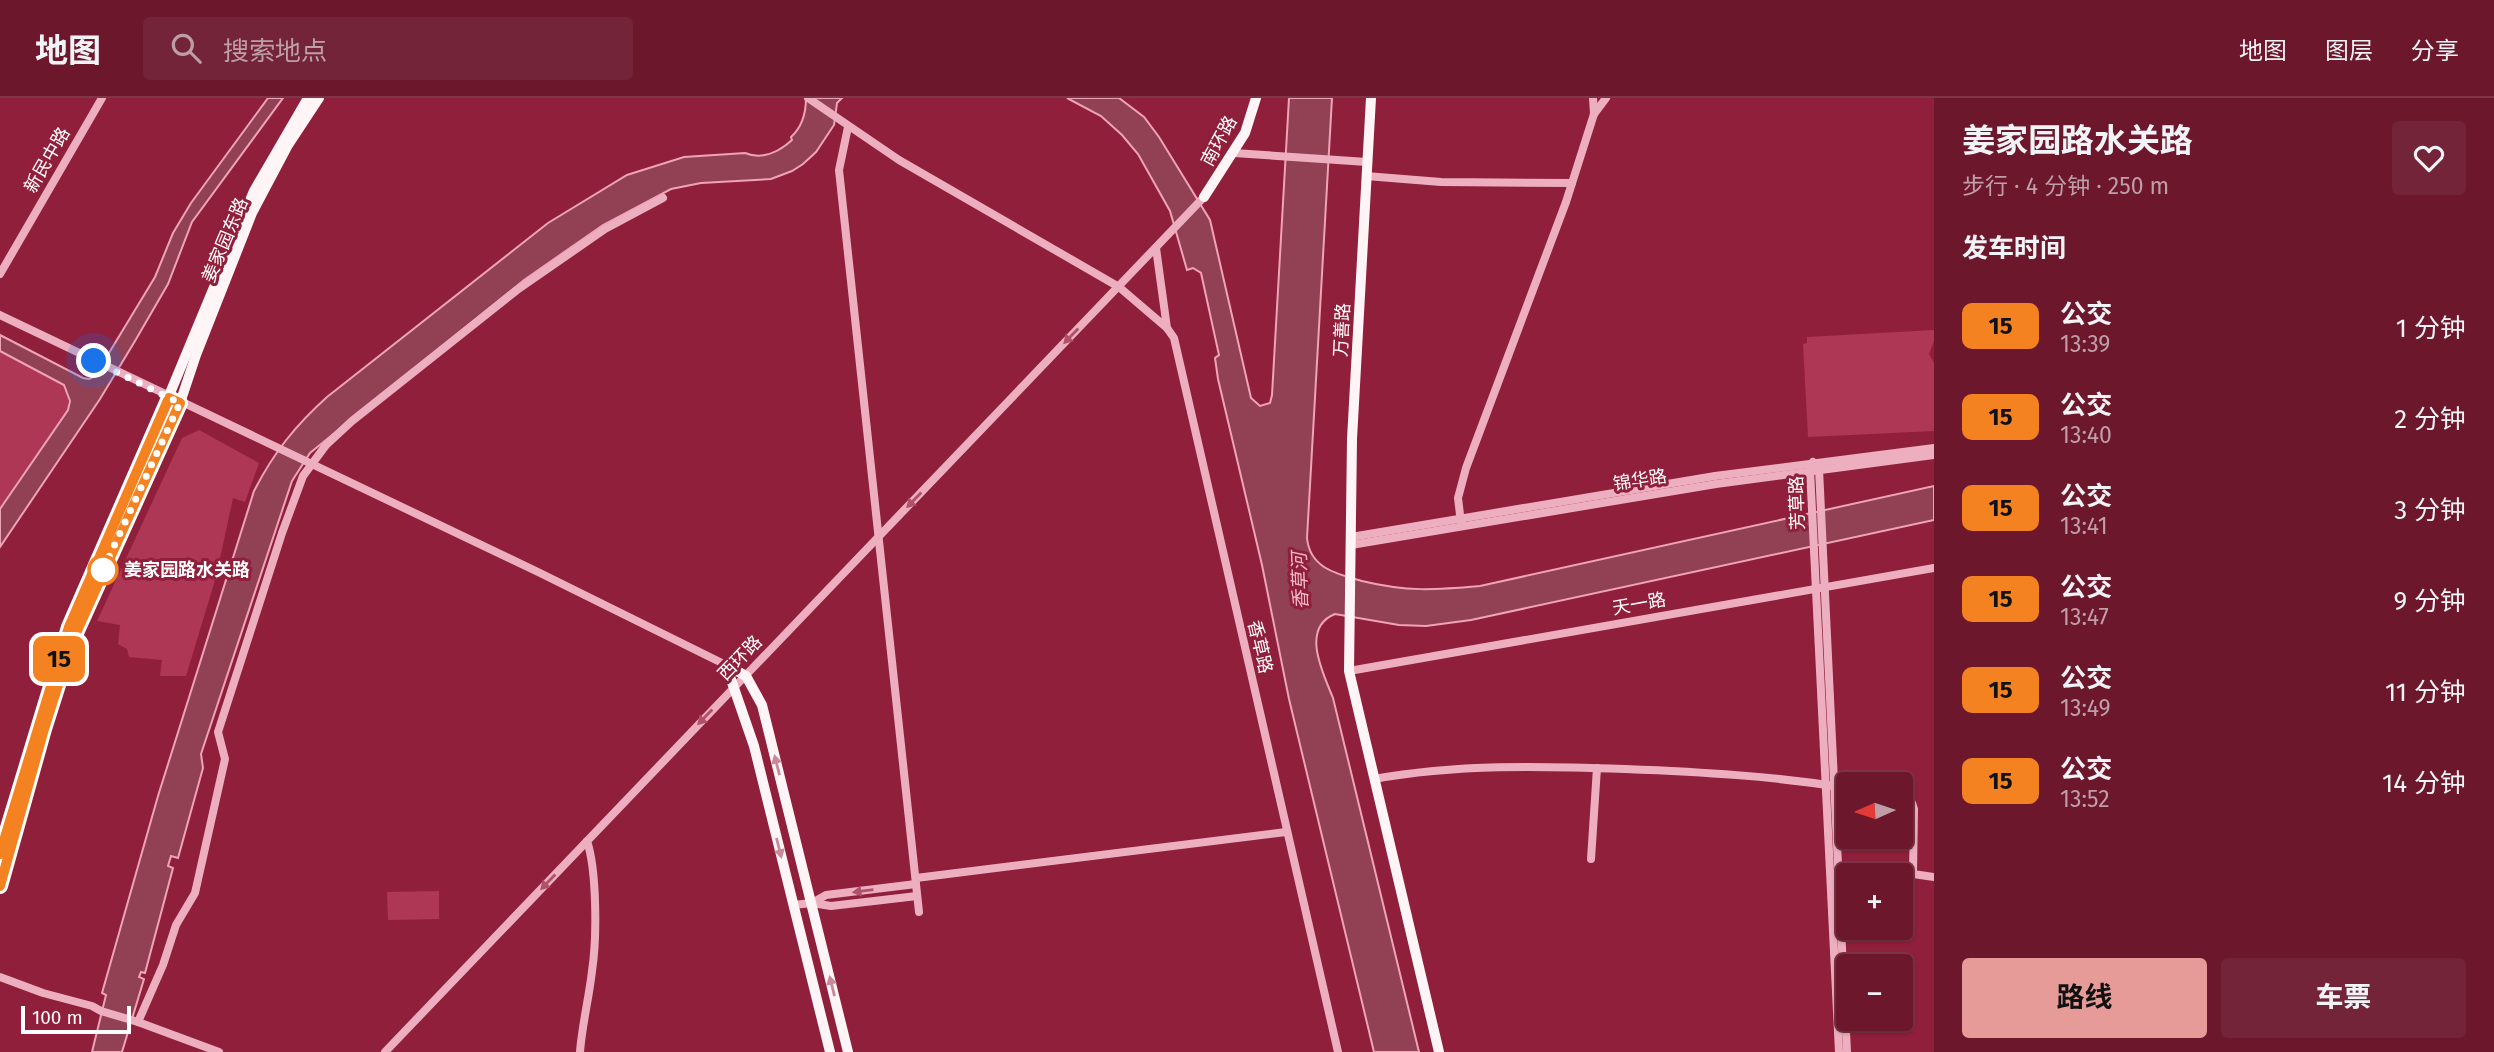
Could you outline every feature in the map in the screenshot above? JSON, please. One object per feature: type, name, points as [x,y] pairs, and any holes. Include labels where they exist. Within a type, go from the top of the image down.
[{"type":"main road","name":"姜家园东路","points":[[0,854],[69,627],[169,398],[254,191],[308,98]]},
{"type":"main road","name":"姜家园东路","points":[[0,886],[71,644],[180,403],[252,213],[288,145],[319,98]]},
{"type":"main road","name":"南环路","points":[[1204,197],[1245,133],[1256,98]]},
{"type":"main road","name":"万善路","points":[[1371,98],[1352,439],[1349,671],[1439,1052]]},
{"type":"main road","points":[[726,665],[746,676],[762,705],[848,1052]]},
{"type":"main road","points":[[726,665],[754,746],[830,1052]]},
{"type":"street","name":"新民中路","points":[[0,274],[102,98]]},
{"type":"street","points":[[808,98],[899,160],[1119,287],[1167,328]]},
{"type":"street","points":[[1593,98],[1594,114]]},
{"type":"street","points":[[1461,522],[1458,498],[1473,446],[1498,386],[1572,183],[1594,114],[1606,98]]},
{"type":"street","points":[[848,127],[839,170],[919,912]]},
{"type":"street","points":[[1234,153],[1367,162]]},
{"type":"street","points":[[1366,176],[1441,182],[1572,183]]},
{"type":"street","points":[[1119,287],[1204,197]]},
{"type":"street","points":[[138,1022],[163,965],[176,925],[195,893],[225,759],[218,732],[282,533],[308,463],[352,421],[517,290],[605,229],[663,198]]},
{"type":"street","name":"香草路","points":[[1156,248],[1167,328],[1174,338],[1338,1052]]},
{"type":"street","name":"西环路","points":[[385,1052],[1119,287]]},
{"type":"street","points":[[0,315],[726,665]]},
{"type":"street","name":"锦华路","points":[[1351,541],[1934,448]]},
{"type":"street","name":"锦华路","points":[[1814,467],[1934,455]]},
{"type":"street","name":"芳草路","points":[[1814,467],[1830,785],[1839,1052]]},
{"type":"street","name":"天一路","points":[[1349,671],[1934,568]]},
{"type":"street","points":[[1374,779],[1408,773],[1531,766],[1751,775],[1836,786]]},
{"type":"street","points":[[1591,859],[1597,768]]},
{"type":"street","name":"芳草路","points":[[1830,785],[1837,863]]},
{"type":"street","points":[[1913,806],[1913,874],[1934,877]]},
{"type":"street","points":[[811,903],[826,895],[916,881],[1286,832]]},
{"type":"street","points":[[580,1052],[593,967],[594,891],[592,857],[587,841]]},
{"type":"street","points":[[793,905],[811,903],[831,906],[917,896]]},
{"type":"street","name":"芳草路","points":[[1841,940],[1847,1052]]},
{"type":"street","points":[[0,977],[43,993],[92,1006],[101,1012],[138,1022],[219,1052]]},
{"type":"shaded area","points":[[1934,330],[1934,341],[1929,354],[1934,363],[1934,431],[1808,437],[1803,344],[1807,343],[1807,337]]},
{"type":"shaded area","points":[[0,351],[64,385],[68,392],[68,410],[0,509]]},
{"type":"shaded area","points":[[199,430],[259,463],[245,502],[233,498],[216,577],[186,676],[160,676],[162,660],[129,657],[127,649],[118,644],[120,625],[97,621],[182,438]]},
{"type":"shaded area","points":[[439,891],[439,919],[388,920],[387,892]]},
{"type":"water","points":[[268,98],[283,98],[192,222],[168,284],[135,341],[100,399],[0,547],[0,509],[68,410],[70,401],[64,385],[0,351],[0,335],[83,378],[95,376],[155,277],[173,233],[191,203]]},
{"type":"water","points":[[806,98],[842,98],[837,103],[834,125],[816,152],[803,164],[771,179],[701,183],[671,189],[603,225],[524,280],[310,453],[292,481],[201,754],[203,768],[178,858],[171,856],[168,866],[173,868],[145,973],[141,972],[139,977],[144,979],[122,1052],[92,1052],[106,995],[102,993],[158,796],[254,491],[286,440],[327,397],[548,223],[627,175],[684,157],[745,153],[758,156],[776,151],[792,140],[791,137],[803,119]]},
{"type":"water","name":"香草河","points":[[1067,98],[1119,98],[1144,117],[1159,137],[1210,220],[1251,398],[1260,406],[1270,403],[1272,395],[1289,98],[1332,98],[1307,538],[1313,556],[1334,572],[1378,585],[1407,588],[1480,586],[1934,486],[1934,520],[1471,620],[1426,626],[1399,625],[1335,614],[1324,621],[1316,640],[1317,652],[1333,698],[1419,1052],[1374,1052],[1289,699],[1262,565],[1218,379],[1215,358],[1219,355],[1201,273],[1193,268],[1187,270],[1170,211],[1138,154],[1101,116]]},
{"type":"bus line","name":"15","points":[[0,854],[69,627],[169,398],[180,403],[167,436],[103,569],[71,644],[0,886]]},
{"type":"place","name":"姜家园路水关路","points":[[103,570]]},
{"type":"route","points":[[94,361],[180,403],[103,570]]}]
